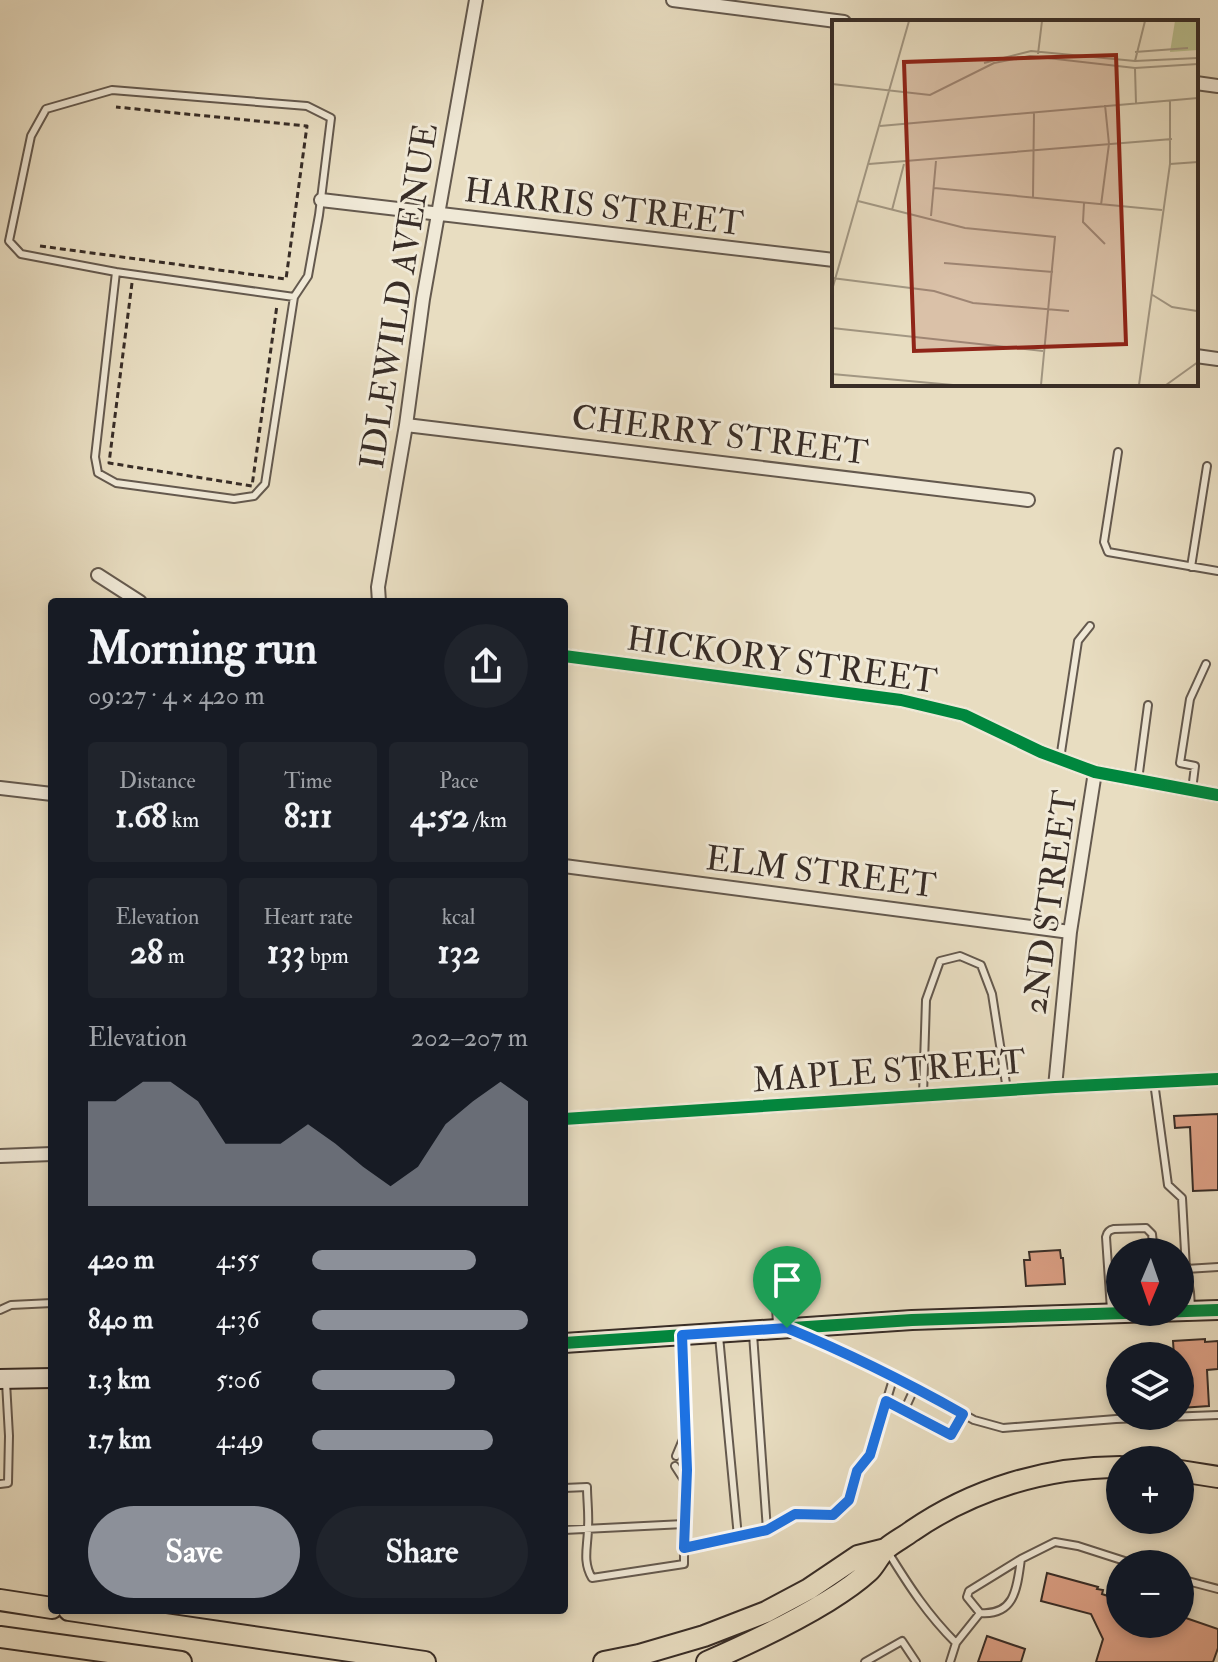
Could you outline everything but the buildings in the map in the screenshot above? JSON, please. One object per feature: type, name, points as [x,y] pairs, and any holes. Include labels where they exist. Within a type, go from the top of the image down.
[{"type":"main road","points":[[707,1662],[756,1640],[828,1601],[869,1572],[886,1549],[968,1498],[1014,1481],[1073,1470],[1106,1468]]},
{"type":"main road","points":[[1194,1473],[1218,1477]]},
{"type":"main road","points":[[604,1662],[729,1627],[809,1589],[858,1556],[886,1549]]},
{"type":"main road","points":[[0,1600],[48,1607]]},
{"type":"main road","points":[[96,1614],[425,1662]]},
{"type":"main road","points":[[0,1637],[181,1662]]},
{"type":"street","name":"IDLEWILD AVENUE","points":[[378,598],[423,299],[476,0]]},
{"type":"street","points":[[673,0],[832,20]]},
{"type":"street","points":[[1198,83],[1218,86]]},
{"type":"street","name":"HARRIS STREET","points":[[321,200],[832,260]]},
{"type":"street","points":[[1198,356],[1218,359]]},
{"type":"street","name":"CHERRY STREET","points":[[406,425],[1028,500]]},
{"type":"street","points":[[98,575],[134,598]]},
{"type":"street","name":"HICKORY STREET","points":[[568,657],[901,700],[964,715],[1095,772],[1218,795]]},
{"type":"street","name":"2ND STREET","points":[[1055,1087],[1070,932],[1095,772]]},
{"type":"street","points":[[0,788],[48,794]]},
{"type":"street","name":"ELM STREET","points":[[568,867],[1070,932]]},
{"type":"street","name":"MAPLE STREET","points":[[568,1119],[1218,1079]]},
{"type":"street","points":[[0,1156],[48,1154]]},
{"type":"street","points":[[1194,1312],[1218,1310]]},
{"type":"street","points":[[568,1343],[912,1320],[1106,1314]]},
{"type":"street","points":[[3,1378],[48,1378]]},
{"type":"lane","points":[[116,272],[95,457],[98,473],[116,483],[234,499],[254,496],[265,484],[294,297],[308,276],[331,118],[307,106],[112,90],[46,109],[31,136],[9,241],[21,254],[116,272],[294,297]]},
{"type":"lane","points":[[0,232],[11,234]]},
{"type":"lane","points":[[1118,452],[1104,542],[1108,552],[1218,571]]},
{"type":"lane","points":[[1191,567],[1207,466]]},
{"type":"lane","points":[[1060,759],[1078,641],[1090,626]]},
{"type":"lane","points":[[1192,790],[1195,766],[1180,763],[1190,699],[1206,664]]},
{"type":"lane","points":[[1138,780],[1148,705]]},
{"type":"lane","points":[[923,1096],[926,1000],[940,961],[960,956],[981,965],[992,994],[1007,1090]]},
{"type":"lane","points":[[1154,1082],[1168,1185],[1182,1198],[1184,1238]]},
{"type":"lane","points":[[1106,1238],[1110,1230],[1146,1228],[1152,1238]]},
{"type":"lane","points":[[774,1267],[782,1328],[838,1349],[974,1420],[1003,1428],[1218,1415]]},
{"type":"lane","points":[[1194,1268],[1218,1267]]},
{"type":"lane","points":[[0,1310],[11,1305],[48,1303]]},
{"type":"lane","points":[[752,1331],[767,1530]]},
{"type":"lane","points":[[718,1333],[738,1537]]},
{"type":"lane","points":[[568,1488],[587,1487],[585,1557],[586,1569],[592,1578],[684,1564],[686,1435],[682,1335]]},
{"type":"lane","points":[[684,1548],[767,1530],[795,1514],[833,1515],[849,1500],[857,1471],[870,1455],[894,1376]]},
{"type":"lane","points":[[0,1484],[8,1483],[9,1436],[3,1378]]},
{"type":"lane","points":[[904,1411],[915,1387]]},
{"type":"lane","points":[[886,1401],[951,1435],[963,1414]]},
{"type":"lane","points":[[676,1456],[686,1435]]},
{"type":"lane","points":[[675,1466],[686,1483]]},
{"type":"lane","points":[[568,1530],[684,1524]]},
{"type":"lane","points":[[980,1613],[967,1597],[969,1591],[1055,1542],[1106,1555]]},
{"type":"lane","points":[[886,1549],[918,1600],[956,1643]]},
{"type":"lane","points":[[980,1613],[992,1613],[1011,1601],[1016,1592],[1021,1559]]},
{"type":"lane","points":[[1194,1583],[1218,1592]]},
{"type":"lane","points":[[950,1662],[956,1643],[980,1613]]},
{"type":"lane","points":[[865,1662],[902,1641],[916,1662]]},
{"type":"path","points":[[28,244],[286,279],[307,126],[116,107]]},
{"type":"path","points":[[132,283],[109,463],[252,486],[277,305]]},
{"type":"cycle path","points":[[568,657],[901,700],[964,715],[1041,752],[1095,772],[1218,795]]},
{"type":"cycle path","points":[[568,1119],[1218,1079]]},
{"type":"cycle path","points":[[568,1343],[912,1320],[1218,1310]]},
{"type":"route","points":[[787,1328],[894,1376],[963,1414],[951,1435],[886,1401],[870,1455],[857,1471],[849,1500],[833,1515],[795,1514],[767,1530],[684,1548],[687,1470],[682,1335],[787,1328]]}]
